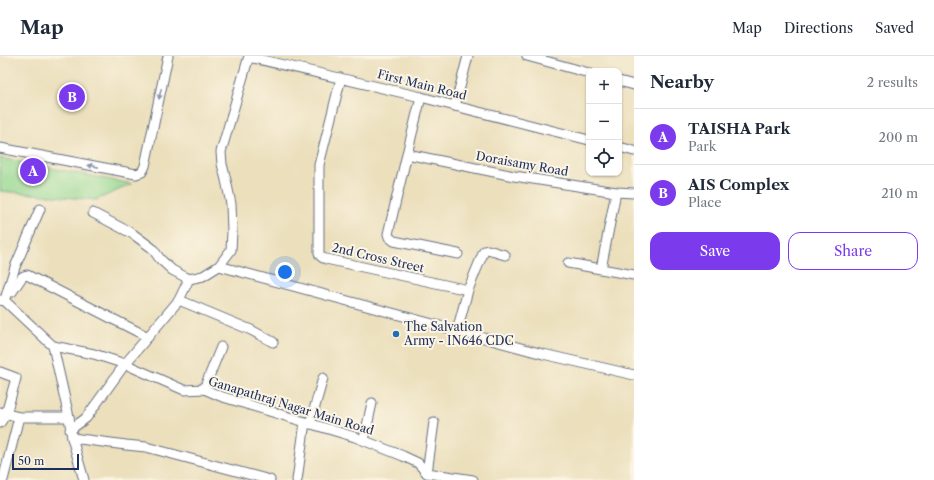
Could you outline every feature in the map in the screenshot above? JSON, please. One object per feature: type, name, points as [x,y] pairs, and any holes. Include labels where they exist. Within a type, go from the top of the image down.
[{"type":"street","points":[[0,148],[136,174],[142,172],[145,166],[168,56]]},
{"type":"street","points":[[455,106],[468,56]]},
{"type":"street","points":[[527,56],[586,72]]},
{"type":"street","points":[[93,213],[139,238],[152,248],[160,259],[172,270],[189,279],[203,276],[219,266],[231,250],[232,232],[231,204],[222,164],[221,152],[249,57]]},
{"type":"street","name":"First Main Road","points":[[249,57],[422,97],[586,139]]},
{"type":"street","name":"2nd Cross Street","points":[[341,78],[319,165],[320,256],[326,259],[468,290]]},
{"type":"street","points":[[622,82],[634,85]]},
{"type":"street","points":[[422,97],[407,154],[389,230],[389,236],[394,241],[458,254]]},
{"type":"street","points":[[622,148],[634,151]]},
{"type":"street","name":"Doraisamy Road","points":[[407,154],[514,176],[616,192],[634,193]]},
{"type":"street","points":[[601,269],[616,192]]},
{"type":"street","points":[[40,209],[2,300],[53,346],[69,417],[71,434],[84,480]]},
{"type":"street","points":[[457,331],[468,290],[484,251],[488,250],[505,255]]},
{"type":"street","points":[[568,263],[634,275]]},
{"type":"street","points":[[219,266],[543,354],[634,375]]},
{"type":"street","points":[[12,292],[22,277],[27,276],[148,337]]},
{"type":"street","points":[[71,434],[86,418],[125,364],[179,300],[189,279]]},
{"type":"street","points":[[179,300],[251,330],[273,342]]},
{"type":"street","name":"Ganapathraj Nagar Main Road","points":[[53,346],[94,354],[125,364],[184,390],[204,390],[364,440],[418,463],[426,473]]},
{"type":"street","points":[[204,390],[221,347]]},
{"type":"street","points":[[0,372],[16,378],[0,423]]},
{"type":"street","points":[[297,480],[307,423],[323,378]]},
{"type":"street","points":[[364,440],[372,404]]},
{"type":"street","points":[[3,413],[19,418],[69,417]]},
{"type":"street","points":[[3,480],[19,418]]},
{"type":"street","points":[[434,422],[426,473],[473,480]]},
{"type":"street","points":[[71,434],[126,445],[146,447],[270,480]]},
{"type":"green space","points":[[0,158],[132,184],[96,200],[0,191]]},
{"type":"place","name":"AIS Complex","points":[[72,97]]},
{"type":"place","name":"TAISHA Park","points":[[33,171]]},
{"type":"place","name":"The Salvation Army - IN646 CDC","points":[[396,334]]}]
